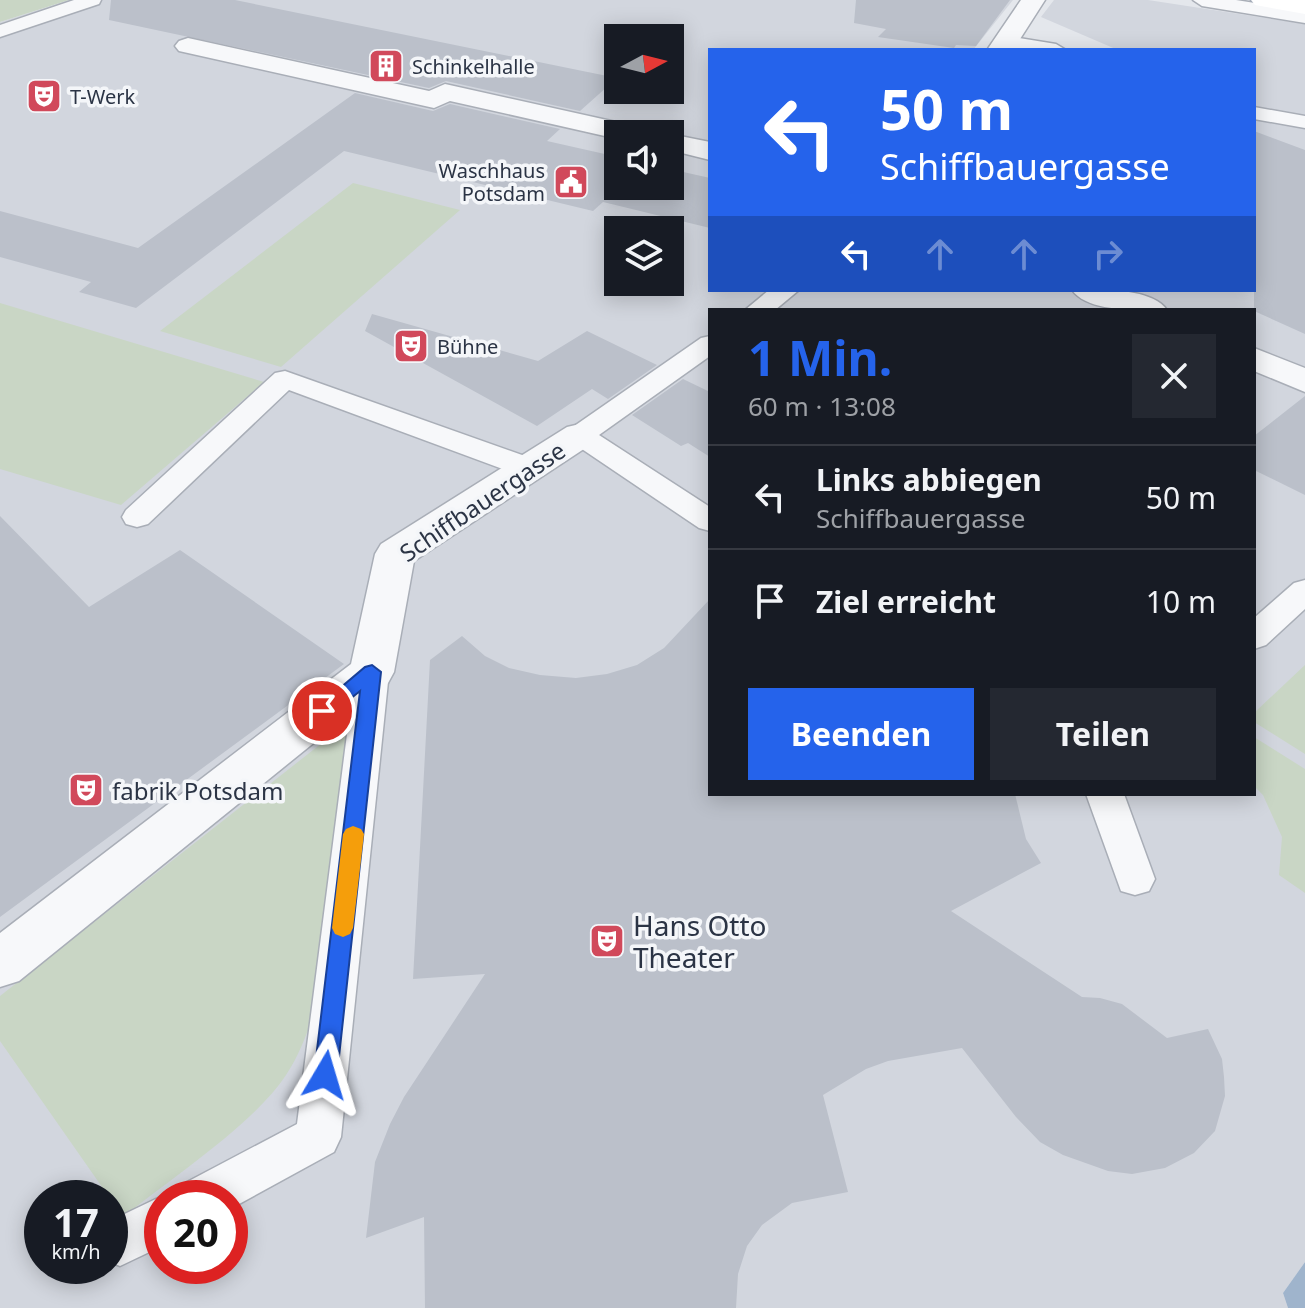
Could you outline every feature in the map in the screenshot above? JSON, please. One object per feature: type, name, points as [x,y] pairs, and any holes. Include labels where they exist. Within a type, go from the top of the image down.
[{"type":"main road","points":[[1263,0],[1305,7]]},
{"type":"street","points":[[1003,46],[1033,0]]},
{"type":"street","points":[[188,46],[434,100],[445,92],[604,127]]},
{"type":"street","points":[[684,145],[708,151]]},
{"type":"street","points":[[1094,292],[1144,308]]},
{"type":"street","points":[[1256,359],[1305,381]]},
{"type":"street","name":"Schiffbauergasse","points":[[372,672],[395,554],[580,435]]},
{"type":"street","points":[[0,964],[372,672]]},
{"type":"lane","points":[[0,31],[92,0]]},
{"type":"lane","points":[[1202,0],[1305,17]]},
{"type":"lane","points":[[1003,46],[1030,48]]},
{"type":"lane","points":[[1256,113],[1305,122]]},
{"type":"lane","points":[[761,308],[783,292]]},
{"type":"lane","name":"Schiffbauergasse","points":[[708,345],[580,435],[708,520]]},
{"type":"lane","points":[[137,517],[285,379],[529,468]]},
{"type":"lane","points":[[1256,635],[1305,591]]},
{"type":"lane","points":[[238,1180],[318,1137],[372,672]]},
{"type":"lane","points":[[1106,796],[1135,879]]},
{"type":"shaded area","points":[[69,0],[1013,0],[975,48],[708,48],[708,292],[1256,292],[1256,48],[1113,48],[1041,17],[1054,0],[1148,0],[1305,24],[1305,1262],[1283,1293],[1288,1308],[0,1308],[0,22]]},
{"type":"green space","points":[[0,0],[69,0],[0,22]]},
{"type":"green space","points":[[353,183],[460,210],[281,367],[160,331]]},
{"type":"green space","points":[[0,303],[264,382],[121,505],[0,469]]},
{"type":"green space","points":[[1305,665],[1305,754],[1256,723],[1256,711]]},
{"type":"green space","points":[[350,721],[316,1007],[300,1051],[272,1094],[254,1113],[171,1180],[144,1180],[144,1201],[128,1213],[128,1180],[97,1180],[0,1041],[0,996]]},
{"type":"green space","points":[[1256,738],[1305,769],[1305,893],[1279,875],[1282,837],[1263,795],[1256,788]]},
{"type":"water","points":[[1305,1262],[1305,1308],[1288,1308],[1283,1293]]},
{"type":"building","points":[[111,0],[235,0],[604,75],[604,90],[580,111],[446,81],[429,88],[109,20]]},
{"type":"building","points":[[856,0],[1010,0],[976,46],[956,45],[954,48],[878,37],[886,29],[854,23]]},
{"type":"building","points":[[355,93],[433,111],[450,104],[560,129],[547,141],[604,154],[604,200],[684,200],[684,172],[708,178],[708,228],[684,222],[684,216],[661,216],[603,202],[593,211],[344,151],[136,308],[79,292],[91,282],[0,257],[0,211],[138,248]]},
{"type":"building","points":[[1256,132],[1305,150],[1305,334],[1256,312]]},
{"type":"building","points":[[372,314],[538,361],[587,331],[657,365],[608,399],[592,389],[537,426],[365,331]]},
{"type":"building","points":[[683,379],[708,391],[708,456],[688,443],[681,446],[632,415]]},
{"type":"building","points":[[1305,396],[1305,495],[1256,471],[1256,434]]},
{"type":"building","name":"fabrik Potsdam","points":[[0,516],[89,607],[180,550],[344,664],[0,917]]},
{"type":"building","name":"Hans Otto Theater","points":[[708,601],[708,796],[1015,796],[1026,839],[1041,863],[951,911],[1082,997],[1122,1004],[1167,1038],[1208,1029],[1222,1059],[1224,1077],[1225,1096],[1215,1131],[1194,1153],[1165,1168],[1132,1174],[1108,1171],[1063,1155],[1040,1142],[1016,1117],[962,1048],[888,1061],[866,1069],[823,1095],[848,1192],[792,1203],[762,1225],[747,1246],[738,1274],[736,1308],[425,1308],[424,1217],[366,1238],[375,1162],[390,1124],[404,1097],[485,974],[413,979],[430,660],[462,636],[485,656],[509,668],[576,678],[607,674],[637,665],[664,648]]},
{"type":"slow traffic","points":[[343,928],[353,834]]},
{"type":"place","name":"Schinkelhalle","points":[[386,66]]},
{"type":"place","name":"T-Werk","points":[[44,96]]},
{"type":"place","name":"Waschhaus Potsdam","points":[[571,182]]},
{"type":"place","name":"Bühne","points":[[411,346]]},
{"type":"place","name":"fabrik Potsdam","points":[[86,790]]},
{"type":"place","name":"Hans Otto Theater","points":[[607,941]]},
{"type":"route","points":[[322,711],[372,672],[325,1075]]}]
